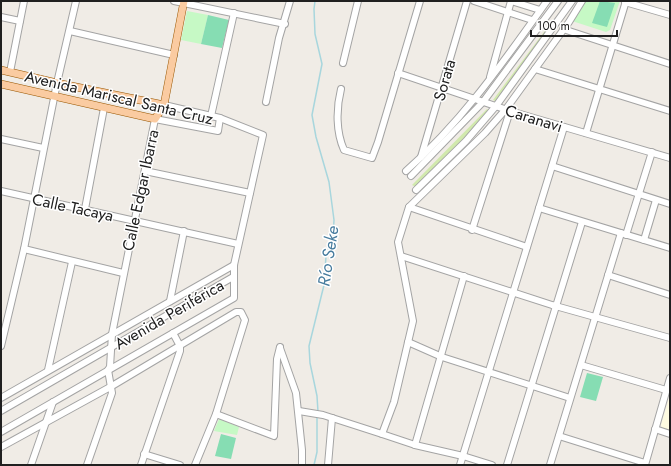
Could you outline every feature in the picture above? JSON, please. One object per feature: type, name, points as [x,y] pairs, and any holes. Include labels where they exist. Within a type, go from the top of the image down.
[{"type":"main road","name":"Calle Edgar Ibarra","points":[[155,119],[164,105],[184,2]]},
{"type":"main road","name":"Avenida Mariscal Santa Cruz","points":[[1,70],[164,105]]},
{"type":"main road","name":"Avenida Mariscal Santa Cruz","points":[[1,84],[155,119]]},
{"type":"street","points":[[10,72],[24,1]]},
{"type":"street","points":[[1,344],[24,249],[43,148],[76,1]]},
{"type":"street","points":[[174,1],[285,24]]},
{"type":"street","points":[[266,102],[279,38],[285,24],[290,1]]},
{"type":"street","points":[[343,63],[358,1]]},
{"type":"street","points":[[341,89],[338,99],[339,140],[344,150],[372,158],[420,1]]},
{"type":"street","name":"Sorata","points":[[421,158],[467,1]]},
{"type":"street","points":[[474,1],[532,20]]},
{"type":"street","points":[[491,78],[490,74],[511,1],[540,10]]},
{"type":"street","points":[[406,171],[421,158],[475,99],[547,1]]},
{"type":"street","points":[[411,176],[483,102],[558,1]]},
{"type":"street","points":[[416,190],[466,141],[496,106],[572,1]]},
{"type":"street","points":[[382,434],[394,402],[413,321],[398,242],[409,207],[508,110],[582,1]]},
{"type":"street","points":[[586,133],[626,2],[670,15]]},
{"type":"street","points":[[211,116],[234,13]]},
{"type":"street","points":[[1,17],[20,21]]},
{"type":"street","points":[[563,30],[670,64]]},
{"type":"street","points":[[70,31],[174,55]]},
{"type":"street","points":[[536,69],[670,111]]},
{"type":"street","name":"Caranavi","points":[[398,74],[508,110],[670,158]]},
{"type":"street","name":"Avenida Mariscal Santa Cruz","points":[[155,119],[218,131],[220,118],[164,105]]},
{"type":"street","points":[[85,209],[104,108]]},
{"type":"street","points":[[472,230],[508,110]]},
{"type":"street","points":[[220,118],[263,135],[232,277]]},
{"type":"street","name":"Calle Edgar Ibarra","points":[[112,386],[108,370],[112,334],[155,119]]},
{"type":"street","points":[[460,465],[564,127]]},
{"type":"street","points":[[1,139],[43,148]]},
{"type":"street","points":[[550,465],[608,275],[640,195],[652,152]]},
{"type":"street","points":[[552,166],[670,204]]},
{"type":"street","points":[[145,171],[250,193]]},
{"type":"street","name":"Calle Tacaya","points":[[1,191],[238,244]]},
{"type":"street","points":[[644,240],[656,200]]},
{"type":"street","points":[[409,207],[472,230],[527,247]]},
{"type":"street","points":[[539,208],[670,248]]},
{"type":"street","points":[[507,465],[582,222]]},
{"type":"street","points":[[170,301],[184,231]]},
{"type":"street","points":[[24,249],[72,262],[123,273]]},
{"type":"street","points":[[401,256],[556,306],[670,338]]},
{"type":"street","points":[[48,370],[72,262]]},
{"type":"street","points":[[1,398],[234,265]]},
{"type":"street","points":[[608,275],[670,295]]},
{"type":"street","points":[[415,445],[442,358],[464,276]]},
{"type":"street","name":"Avenida Periférica","points":[[1,411],[232,277],[234,298],[1,432]]},
{"type":"street","points":[[1,447],[112,386],[236,312],[241,312],[246,320],[216,414],[194,465]]},
{"type":"street","points":[[140,465],[179,354],[180,346],[173,333]]},
{"type":"street","points":[[408,342],[442,358],[570,398]]},
{"type":"street","points":[[216,414],[274,436],[277,359],[280,346],[296,393],[299,411],[302,465]]},
{"type":"street","points":[[581,365],[666,390]]},
{"type":"street","points":[[559,436],[645,464],[670,378]]},
{"type":"street","points":[[87,465],[109,400],[112,386]]},
{"type":"street","points":[[30,465],[53,402]]},
{"type":"street","points":[[299,411],[323,415],[415,445],[463,456],[492,465]]},
{"type":"street","points":[[332,418],[328,464],[335,465]]},
{"type":"street","points":[[655,429],[670,434]]},
{"type":"street","points":[[144,454],[180,465]]},
{"type":"shaded area","points":[[670,395],[670,430],[662,428],[661,425]]},
{"type":"green space","points":[[584,1],[620,1],[610,30],[606,32],[572,21]]},
{"type":"green space","points":[[600,1],[615,3],[607,27],[592,23]]},
{"type":"green space","points":[[187,11],[208,15],[201,44],[181,40]]},
{"type":"green space","points":[[208,15],[229,20],[222,48],[201,44]]},
{"type":"green space","points":[[547,28],[551,31],[497,102],[493,100]]},
{"type":"green space","points":[[487,109],[491,112],[416,187],[412,185]]},
{"type":"green space","points":[[587,373],[603,377],[596,401],[580,397]]},
{"type":"green space","points":[[219,419],[239,427],[237,435],[214,431]]},
{"type":"green space","points":[[221,434],[236,438],[231,459],[215,456]]},
{"type":"waterway","name":"Río Seke","points":[[315,1],[315,34],[322,64],[312,115],[316,137],[329,182],[334,220],[333,237],[326,256],[324,285],[309,346],[310,363],[317,396],[318,412]]},
{"type":"waterway","name":"Río Seke","points":[[314,465],[317,452],[317,415]]}]
